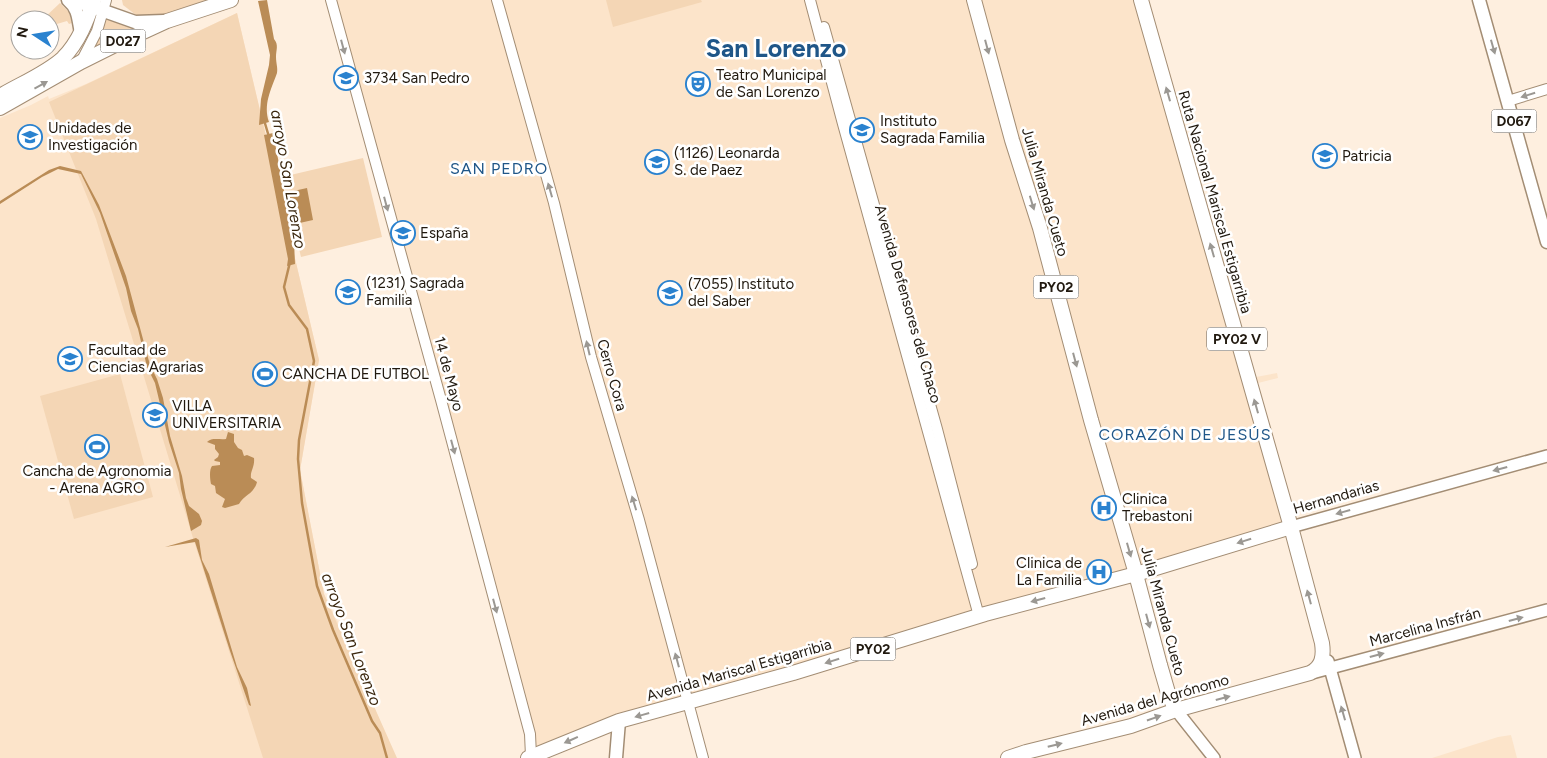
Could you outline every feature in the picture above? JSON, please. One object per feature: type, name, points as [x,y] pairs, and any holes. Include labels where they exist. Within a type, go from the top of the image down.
[{"type":"highway","name":"D027","points":[[0,108],[80,62],[167,21],[231,0]]},
{"type":"highway","name":"Julia Miranda Cueto","points":[[974,0],[1012,140],[1040,228],[1160,665],[1169,696],[1176,710]]},
{"type":"highway","name":"Ruta Nacional Mariscal Estigarribia","points":[[1142,0],[1291,526],[1322,644]]},
{"type":"highway","name":"D027","points":[[0,96],[63,58],[99,4]]},
{"type":"highway","name":"Hernandarias","points":[[1136,574],[1291,526]]},
{"type":"highway","name":"Avenida Mariscal Estigarribia","points":[[615,723],[793,673],[982,615],[1136,574]]},
{"type":"highway","name":"PY02 V","points":[[1310,673],[1316,670],[1323,660],[1322,644]]},
{"type":"highway","name":"Avenida del Agrónomo","points":[[1008,758],[1131,726],[1176,710],[1310,673]]},
{"type":"highway","name":"PY02","points":[[530,757],[615,723]]},
{"type":"main road","points":[[68,0],[77,12],[81,33]]},
{"type":"main road","points":[[73,0],[99,4],[135,22],[167,21]]},
{"type":"main road","name":"D067","points":[[1479,0],[1547,242]]},
{"type":"main road","name":"Hernandarias","points":[[1291,526],[1547,456]]},
{"type":"main road","name":"Marcelina Insfrán","points":[[1310,673],[1547,610]]},
{"type":"main road","points":[[1322,644],[1355,758]]},
{"type":"main road","points":[[1176,710],[1214,758]]},
{"type":"main road","points":[[608,758],[615,723]]},
{"type":"main road","points":[[615,723],[616,758]]},
{"type":"street","name":"14 de Mayo","points":[[331,0],[530,734],[530,757]]},
{"type":"street","name":"Cerro Cora","points":[[497,0],[554,203],[591,357],[639,520],[703,758]]},
{"type":"street","name":"Avenida Defensores del Chaco","points":[[810,0],[845,133],[982,615]]},
{"type":"street","name":"Avenida Defensores del Chaco","points":[[817,0],[936,429],[982,615]]},
{"type":"street","points":[[80,62],[97,31],[99,4]]},
{"type":"street","points":[[1508,100],[1547,89]]},
{"type":"shaded area","points":[[122,0],[211,0],[150,18],[136,15],[123,5]]},
{"type":"shaded area","points":[[267,0],[274,39],[277,45],[277,73],[267,103],[269,122],[259,125],[261,99],[270,55],[258,1]]},
{"type":"shaded area","points":[[330,0],[1149,0],[1256,377],[1277,373],[1278,378],[1258,383],[1298,527],[532,753]]},
{"type":"shaded area","points":[[606,0],[701,0],[702,2],[613,27]]},
{"type":"shaded area","points":[[60,3],[69,12],[72,23],[69,24],[67,21],[60,23],[60,10],[53,10]]},
{"type":"shaded area","name":"VILLA UNIVERSITARIA","points":[[237,13],[319,360],[300,470],[324,594],[346,638],[395,758],[0,758],[0,118],[48,96],[49,99],[86,84]]},
{"type":"shaded area","points":[[237,13],[319,360],[300,470],[324,594],[397,758],[263,758],[193,538],[96,219],[49,102]]},
{"type":"shaded area","points":[[105,18],[131,27],[131,29],[95,47],[94,46]]},
{"type":"shaded area","points":[[273,133],[294,241],[295,264],[287,266],[288,259],[264,135]]},
{"type":"shaded area","points":[[363,158],[382,237],[301,257],[282,177]]},
{"type":"shaded area","points":[[60,166],[81,171],[99,205],[126,276],[150,365],[163,398],[170,436],[182,476],[186,498],[189,506],[199,514],[202,521],[201,525],[191,531],[179,473],[169,442],[155,383],[147,367],[126,288],[100,213],[81,174],[58,169],[0,204],[0,201],[49,170]]},
{"type":"shaded area","points":[[307,188],[313,220],[295,224],[289,192]]},
{"type":"shaded area","name":"Cancha de Agronomia - Arena AGRO","points":[[120,374],[153,497],[74,519],[40,396]]},
{"type":"shaded area","points":[[228,432],[234,434],[234,442],[242,450],[244,456],[247,455],[254,458],[251,478],[257,482],[254,489],[239,504],[225,508],[222,507],[225,499],[216,493],[215,486],[211,484],[210,480],[212,466],[220,465],[220,462],[214,460],[219,454],[215,449],[215,445],[207,442],[213,439],[226,439]]},
{"type":"shaded area","points":[[196,538],[199,540],[202,560],[209,574],[237,667],[247,688],[251,706],[249,705],[230,651],[195,542],[165,547]]},
{"type":"shaded area","points":[[1511,735],[1517,758],[1432,758],[1498,737]]},
{"type":"waterway","name":"arroyo San Lorenzo","points":[[264,120],[269,137]]},
{"type":"waterway","name":"arroyo San Lorenzo","points":[[290,262],[284,287],[289,305],[307,329],[314,361],[299,440],[298,459],[302,503],[317,586],[333,630],[372,721],[380,733],[387,758]]},
{"type":"place","name":"3734 San Pedro","points":[[346,78]]},
{"type":"place","name":"Teatro Municipal de San Lorenzo","points":[[698,84]]},
{"type":"place","name":"Instituto Sagrada Familia","points":[[862,130]]},
{"type":"place","name":"Unidades de Investigación","points":[[30,137]]},
{"type":"place","name":"Patricia","points":[[1325,156]]},
{"type":"place","name":"(1126) Leonarda S. de Paez","points":[[657,162]]},
{"type":"place","name":"España","points":[[403,233]]},
{"type":"place","name":"(1231) Sagrada Familia","points":[[348,292]]},
{"type":"place","name":"(7055) Instituto del Saber","points":[[670,293]]},
{"type":"place","name":"Facultad de Ciencias Agrarias","points":[[70,359]]},
{"type":"place","name":"CANCHA DE FUTBOL","points":[[265,374]]},
{"type":"place","name":"VILLA UNIVERSITARIA","points":[[155,415]]},
{"type":"place","name":"Cancha de Agronomia - Arena AGRO","points":[[97,447]]},
{"type":"place","name":"Clinica Trebastoni","points":[[1104,508]]},
{"type":"place","name":"Clinica de La Familia","points":[[1099,572]]},
{"type":"district","name":"San Lorenzo","points":[[776,48]]},
{"type":"district","name":"SAN PEDRO","points":[[499,168]]},
{"type":"district","name":"CORAZÓN DE JESÚS","points":[[1185,434]]}]
